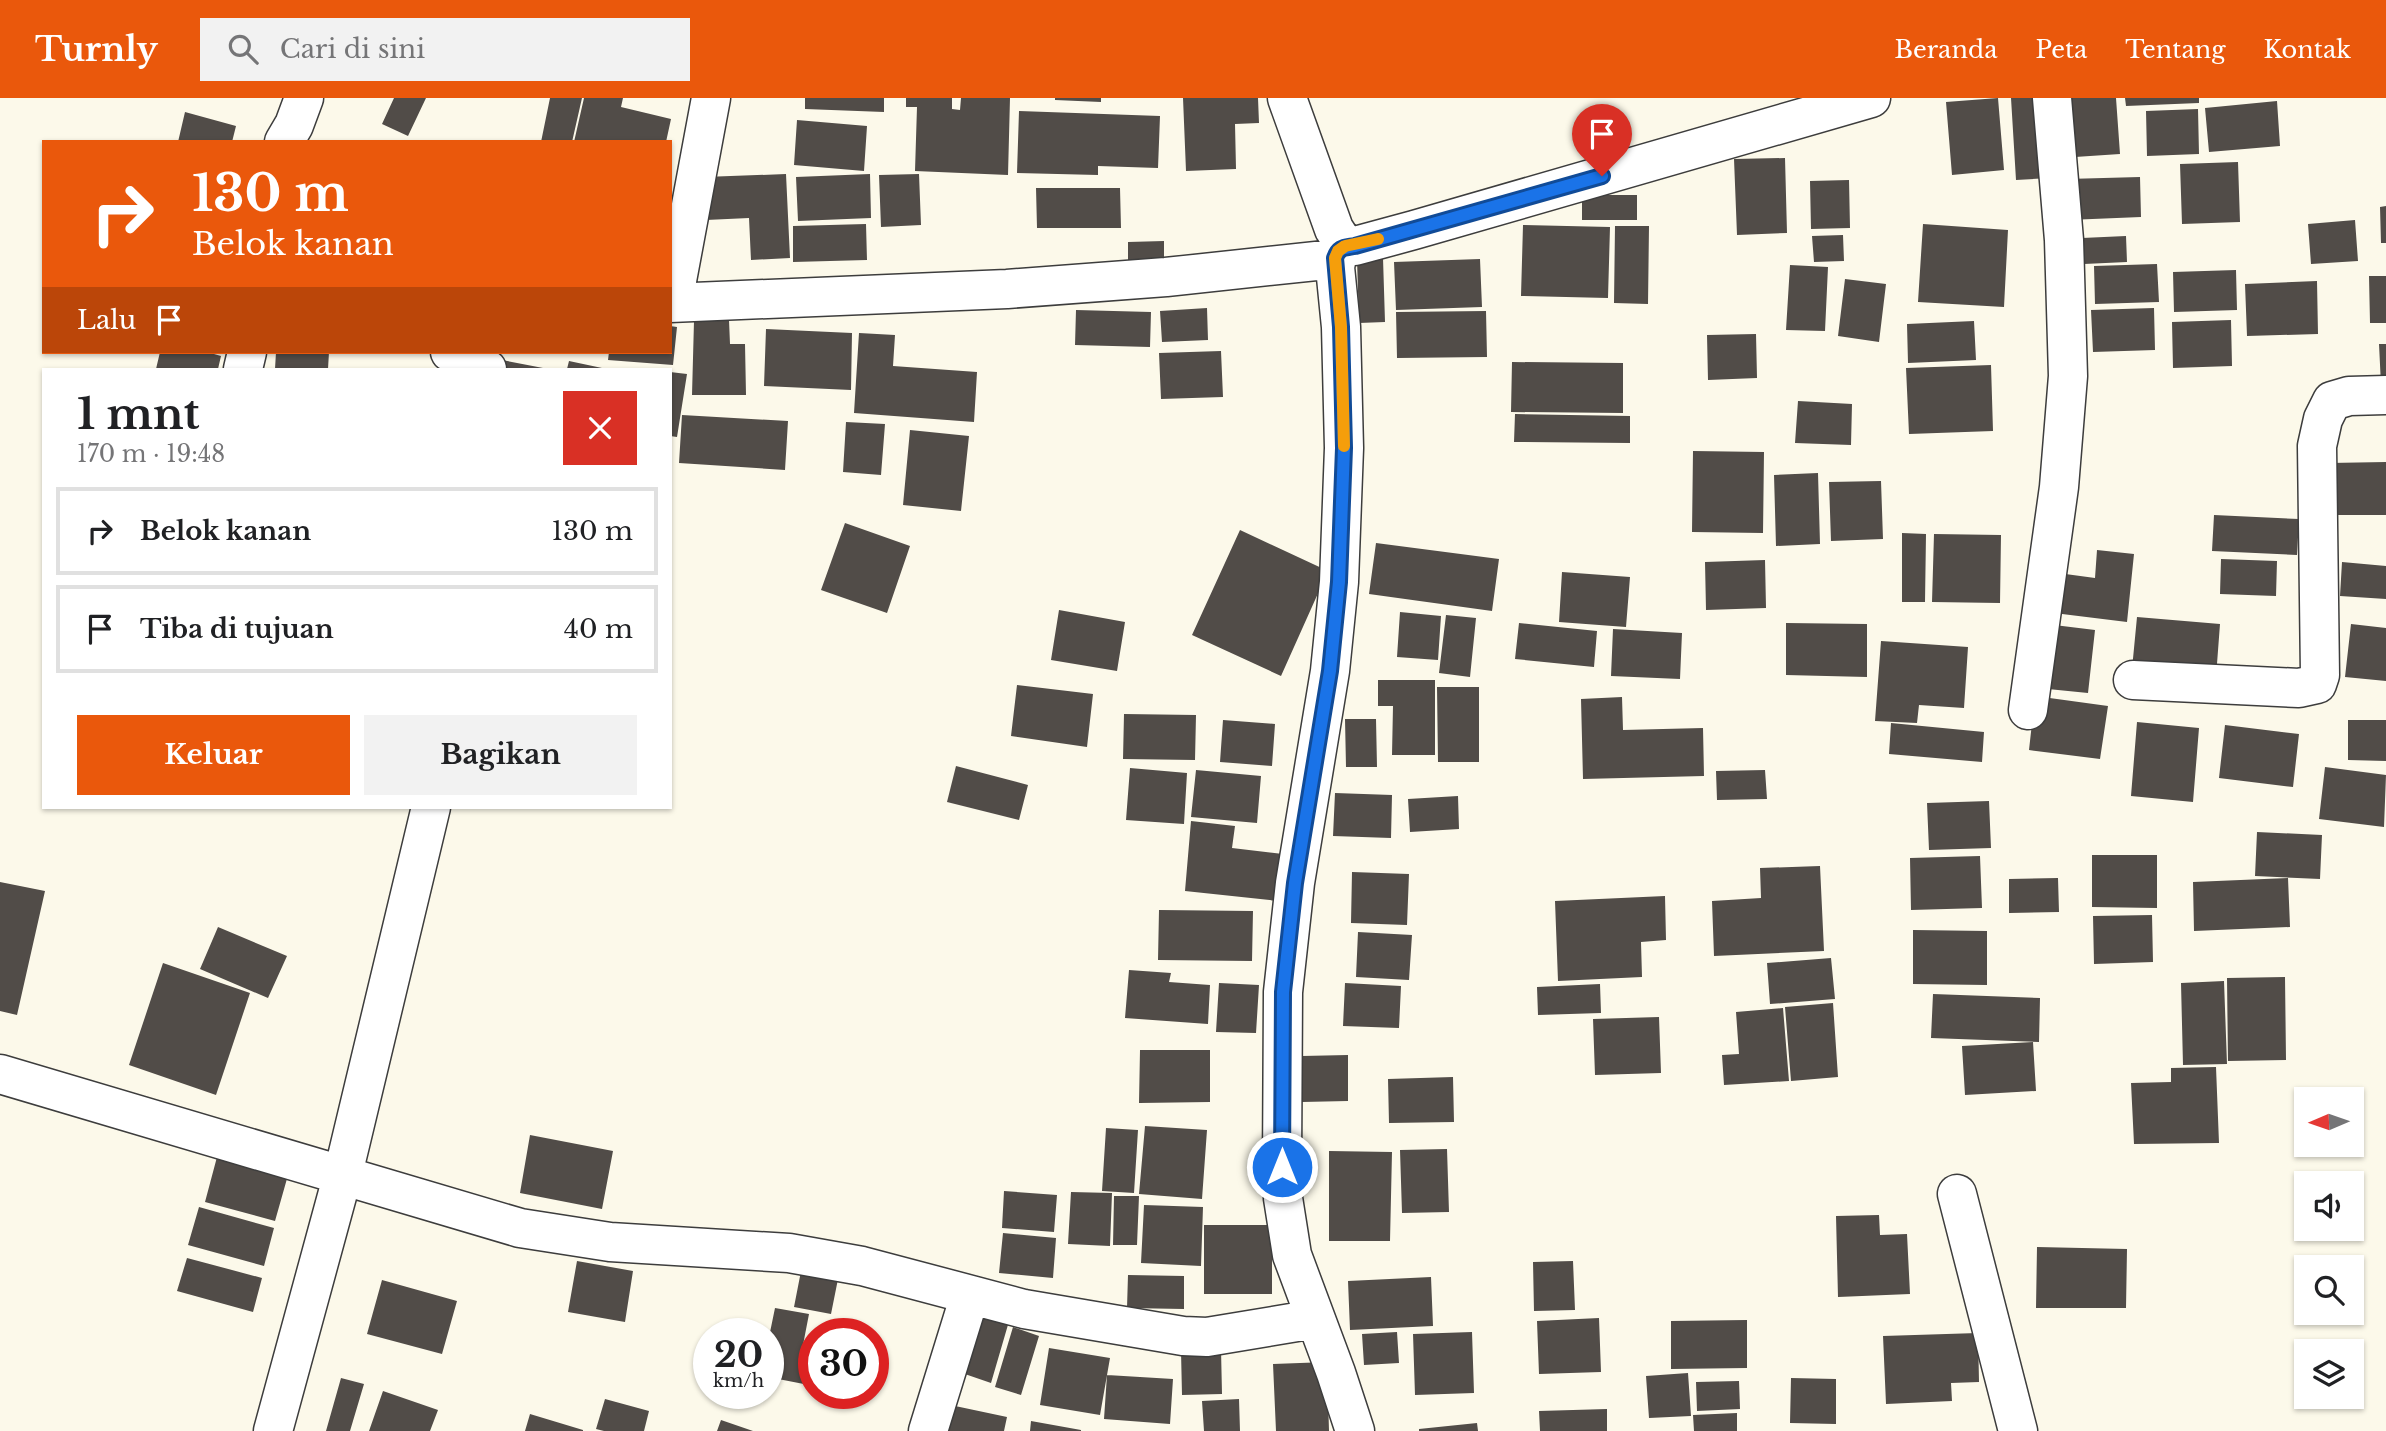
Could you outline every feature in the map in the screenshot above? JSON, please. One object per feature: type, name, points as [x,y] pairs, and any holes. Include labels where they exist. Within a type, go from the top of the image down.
[{"type":"street","points":[[285,140],[304,98]]},
{"type":"street","points":[[672,298],[711,98]]},
{"type":"street","points":[[1287,98],[1340,252],[1344,448],[1339,582],[1330,671],[1295,883],[1283,992],[1283,1198],[1292,1255],[1355,1431]]},
{"type":"street","points":[[672,303],[1007,289],[1166,278],[1340,252],[1871,98]]},
{"type":"street","points":[[2028,710],[2059,487],[2068,376],[2064,240],[2052,98]]},
{"type":"street","points":[[454,354],[486,368]]},
{"type":"street","points":[[489,368],[502,354]]},
{"type":"street","points":[[2133,680],[2299,688],[2317,684],[2320,675],[2317,446],[2323,419],[2332,401],[2349,396],[2386,395]]},
{"type":"street","points":[[273,1431],[343,1174],[431,809]]},
{"type":"street","points":[[0,1073],[520,1228],[610,1242],[789,1253],[862,1266],[1024,1309],[1183,1336],[1207,1337],[1315,1319]]},
{"type":"street","points":[[1957,1194],[2018,1431]]},
{"type":"street","points":[[928,1431],[970,1295]]},
{"type":"building","points":[[394,98],[426,98],[408,136],[382,124]]},
{"type":"building","points":[[550,98],[582,98],[572,140],[541,140]]},
{"type":"building","points":[[584,98],[623,98],[621,107],[671,119],[666,140],[574,140]]},
{"type":"building","points":[[805,98],[884,98],[884,112],[805,109]]},
{"type":"building","points":[[906,98],[952,98],[952,109],[960,110],[961,98],[1010,98],[1008,175],[915,171],[917,107],[906,107]]},
{"type":"building","points":[[1101,98],[1101,102],[1055,100]]},
{"type":"building","points":[[1183,98],[1258,98],[1259,123],[1235,124],[1236,169],[1186,171]]},
{"type":"building","points":[[1998,98],[2004,170],[1952,175],[1946,102]]},
{"type":"building","points":[[2011,98],[2043,98],[2049,178],[2016,180]]},
{"type":"building","points":[[2057,98],[2116,98],[2120,154],[2060,158]]},
{"type":"building","points":[[2125,98],[2199,98],[2199,103],[2126,106]]},
{"type":"building","points":[[2277,101],[2280,146],[2209,152],[2205,108]]},
{"type":"building","points":[[2198,109],[2199,154],[2147,156],[2146,111]]},
{"type":"building","points":[[1019,111],[1160,116],[1158,168],[1098,166],[1098,175],[1017,173]]},
{"type":"building","points":[[185,112],[236,126],[232,140],[178,140]]},
{"type":"building","points":[[797,120],[867,126],[864,171],[794,165]]},
{"type":"building","points":[[1785,158],[1787,233],[1737,235],[1734,159]]},
{"type":"building","points":[[2238,162],[2240,222],[2182,224],[2180,164]]},
{"type":"building","points":[[786,174],[790,258],[751,260],[749,218],[706,220],[704,177]]},
{"type":"building","points":[[870,174],[871,218],[798,221],[796,177]]},
{"type":"building","points":[[919,174],[921,225],[881,227],[879,175]]},
{"type":"building","points":[[2140,177],[2141,217],[2068,220],[2067,179]]},
{"type":"building","points":[[1849,180],[1850,228],[1811,229],[1810,181]]},
{"type":"building","points":[[1036,188],[1120,188],[1121,228],[1037,228]]},
{"type":"building","points":[[1582,195],[1637,195],[1637,220],[1582,220]]},
{"type":"building","points":[[2386,206],[2386,243],[2381,243],[2380,207]]},
{"type":"building","points":[[2355,220],[2358,261],[2311,264],[2308,224]]},
{"type":"building","points":[[866,224],[867,260],[793,262],[793,226]]},
{"type":"building","points":[[1923,224],[2008,230],[2004,307],[1918,302]]},
{"type":"building","points":[[1523,225],[1610,227],[1608,298],[1521,296]]},
{"type":"building","points":[[1615,226],[1649,226],[1648,304],[1614,303]]},
{"type":"building","points":[[1843,235],[1844,261],[1814,262],[1812,236]]},
{"type":"building","points":[[2126,236],[2127,262],[2084,264],[2082,238]]},
{"type":"building","points":[[1164,241],[1164,264],[1128,264],[1128,242]]},
{"type":"building","points":[[1383,258],[1385,322],[1359,323],[1357,259]]},
{"type":"building","points":[[1480,259],[1482,307],[1396,310],[1394,262]]},
{"type":"building","points":[[2157,264],[2159,302],[2095,304],[2094,266]]},
{"type":"building","points":[[1790,265],[1828,267],[1825,331],[1786,330]]},
{"type":"building","points":[[2236,270],[2237,310],[2174,312],[2173,272]]},
{"type":"building","points":[[2369,276],[2386,276],[2386,323],[2370,323]]},
{"type":"building","points":[[1845,279],[1886,284],[1879,342],[1838,336]]},
{"type":"building","points":[[2317,281],[2318,334],[2247,336],[2245,284]]},
{"type":"building","points":[[1207,308],[1208,340],[1162,342],[1160,311]]},
{"type":"building","points":[[2154,308],[2155,350],[2093,352],[2091,310]]},
{"type":"building","points":[[1076,310],[1151,312],[1150,347],[1075,345]]},
{"type":"building","points":[[1486,311],[1487,357],[1397,358],[1396,312]]},
{"type":"building","points":[[729,320],[730,344],[745,344],[746,395],[692,395],[694,321]]},
{"type":"building","points":[[2231,320],[2232,366],[2173,368],[2172,322]]},
{"type":"building","points":[[1974,321],[1976,360],[1908,363],[1907,324]]},
{"type":"building","points":[[672,326],[677,327],[673,365],[608,360],[609,354],[672,354]]},
{"type":"building","points":[[766,329],[852,333],[851,390],[764,386]]},
{"type":"building","points":[[859,333],[895,335],[893,366],[977,372],[974,422],[854,413]]},
{"type":"building","points":[[1756,334],[1757,378],[1708,380],[1707,335]]},
{"type":"building","points":[[2379,344],[2386,344],[2386,385],[2381,385]]},
{"type":"building","points":[[1221,351],[1223,397],[1161,399],[1159,353]]},
{"type":"building","points":[[160,354],[221,356],[218,368],[156,368]]},
{"type":"building","points":[[276,354],[329,354],[328,368],[275,368]]},
{"type":"building","points":[[502,360],[543,368],[500,368]]},
{"type":"building","points":[[569,361],[602,368],[567,368]]},
{"type":"building","points":[[1512,362],[1623,363],[1623,413],[1511,412]]},
{"type":"building","points":[[1991,365],[1993,431],[1909,434],[1906,368]]},
{"type":"building","points":[[672,372],[687,374],[677,437],[672,436]]},
{"type":"building","points":[[1798,401],[1852,404],[1851,445],[1795,443]]},
{"type":"building","points":[[1515,414],[1630,416],[1630,443],[1514,442]]},
{"type":"building","points":[[682,415],[788,421],[785,470],[679,463]]},
{"type":"building","points":[[846,422],[885,424],[881,475],[843,472]]},
{"type":"building","points":[[910,430],[969,436],[961,511],[903,505]]},
{"type":"building","points":[[1693,451],[1764,452],[1763,533],[1692,532]]},
{"type":"building","points":[[2386,462],[2386,515],[2329,515],[2329,463]]},
{"type":"building","points":[[1818,473],[1820,544],[1776,546],[1774,475]]},
{"type":"building","points":[[1881,481],[1883,539],[1831,541],[1829,482]]},
{"type":"building","points":[[2214,515],[2299,519],[2297,555],[2212,551]]},
{"type":"building","points":[[845,523],[910,546],[887,613],[821,590]]},
{"type":"building","points":[[1240,530],[1328,571],[1281,676],[1192,635]]},
{"type":"building","points":[[1902,533],[1926,534],[1925,602],[1902,602]]},
{"type":"building","points":[[1934,534],[2001,535],[2000,603],[1932,602]]},
{"type":"building","points":[[1376,543],[1499,559],[1492,611],[1369,594]]},
{"type":"building","points":[[2097,550],[2134,554],[2127,622],[2054,613],[2058,573],[2095,578]]},
{"type":"building","points":[[2221,559],[2277,561],[2276,596],[2220,594]]},
{"type":"building","points":[[1765,560],[1766,608],[1706,610],[1705,562]]},
{"type":"building","points":[[2342,562],[2386,566],[2386,599],[2340,596]]},
{"type":"building","points":[[1562,572],[1630,577],[1626,627],[1559,622]]},
{"type":"building","points":[[1059,610],[1125,622],[1117,671],[1051,660]]},
{"type":"building","points":[[1400,612],[1441,616],[1438,660],[1397,657]]},
{"type":"building","points":[[1446,615],[1476,618],[1470,677],[1439,673]]},
{"type":"building","points":[[2137,617],[2220,624],[2216,677],[2132,669]]},
{"type":"building","points":[[1519,623],[1597,631],[1594,667],[1515,659]]},
{"type":"building","points":[[1786,623],[1867,624],[1867,677],[1786,675]]},
{"type":"building","points":[[2046,624],[2095,630],[2088,693],[2038,688]]},
{"type":"building","points":[[2351,624],[2386,628],[2386,681],[2345,677]]},
{"type":"building","points":[[1613,629],[1682,633],[1680,679],[1611,676]]},
{"type":"building","points":[[1881,641],[1968,647],[1964,708],[1919,705],[1917,723],[1875,721]]},
{"type":"building","points":[[1378,680],[1435,680],[1435,755],[1392,755],[1393,706],[1378,706]]},
{"type":"building","points":[[1017,685],[1093,694],[1087,747],[1011,736]]},
{"type":"building","points":[[1437,687],[1479,687],[1479,762],[1438,762]]},
{"type":"building","points":[[2035,696],[2108,706],[2100,759],[2029,750]]},
{"type":"building","points":[[1622,697],[1623,730],[1703,728],[1704,776],[1583,779],[1581,699]]},
{"type":"building","points":[[1124,714],[1196,715],[1195,760],[1123,759]]},
{"type":"building","points":[[1345,719],[1376,719],[1377,767],[1346,767]]},
{"type":"building","points":[[1223,720],[1275,724],[1272,766],[1220,762]]},
{"type":"building","points":[[2348,720],[2386,720],[2386,761],[2348,760]]},
{"type":"building","points":[[2137,722],[2199,728],[2193,802],[2131,796]]},
{"type":"building","points":[[1891,723],[1984,732],[1982,762],[1889,754]]},
{"type":"building","points":[[2225,725],[2299,734],[2293,787],[2219,778]]},
{"type":"building","points":[[956,766],[1028,785],[1019,820],[947,802]]},
{"type":"building","points":[[2325,767],[2386,775],[2384,827],[2319,819]]},
{"type":"building","points":[[1130,768],[1187,773],[1184,824],[1126,820]]},
{"type":"building","points":[[1196,770],[1261,776],[1257,823],[1191,817]]},
{"type":"building","points":[[1765,770],[1767,799],[1717,800],[1716,771]]},
{"type":"building","points":[[1335,793],[1392,795],[1391,838],[1333,836]]},
{"type":"building","points":[[1458,796],[1459,829],[1410,832],[1408,799]]},
{"type":"building","points":[[1989,801],[1991,848],[1929,850],[1927,803]]},
{"type":"building","points":[[1191,821],[1235,826],[1232,848],[1283,854],[1278,901],[1185,891]]},
{"type":"building","points":[[2257,832],[2322,835],[2320,879],[2255,876]]},
{"type":"building","points":[[2092,855],[2157,855],[2157,908],[2092,907]]},
{"type":"building","points":[[1980,856],[1982,908],[1911,910],[1910,858]]},
{"type":"building","points":[[1820,866],[1824,951],[1714,956],[1712,901],[1761,898],[1760,868]]},
{"type":"building","points":[[1352,872],[1409,874],[1407,925],[1351,923]]},
{"type":"building","points":[[2058,878],[2059,912],[2009,913],[2009,879]]},
{"type":"building","points":[[2288,878],[2290,927],[2194,931],[2193,882]]},
{"type":"building","points":[[0,882],[45,891],[17,1015],[0,1011]]},
{"type":"building","points":[[1665,896],[1666,940],[1641,942],[1642,977],[1558,981],[1555,901]]},
{"type":"building","points":[[1159,910],[1253,911],[1252,961],[1158,960]]},
{"type":"building","points":[[2152,915],[2153,962],[2094,964],[2093,916]]},
{"type":"building","points":[[218,927],[287,956],[268,998],[200,969]]},
{"type":"building","points":[[1913,930],[1987,931],[1987,985],[1913,984]]},
{"type":"building","points":[[1358,932],[1412,935],[1409,980],[1356,977]]},
{"type":"building","points":[[1831,958],[1835,999],[1770,1004],[1767,963]]},
{"type":"building","points":[[163,963],[250,993],[216,1095],[129,1065]]},
{"type":"building","points":[[1129,970],[1171,973],[1169,982],[1210,985],[1208,1024],[1125,1018]]},
{"type":"building","points":[[2285,977],[2286,1060],[2228,1061],[2227,978]]},
{"type":"building","points":[[2224,981],[2227,1064],[2183,1065],[2181,983]]},
{"type":"building","points":[[1219,983],[1259,985],[1256,1033],[1216,1032]]},
{"type":"building","points":[[1345,983],[1401,986],[1399,1028],[1343,1026]]},
{"type":"building","points":[[1600,984],[1601,1013],[1538,1015],[1537,987]]},
{"type":"building","points":[[1933,994],[2040,998],[2039,1042],[1931,1038]]},
{"type":"building","points":[[1833,1003],[1838,1077],[1791,1081],[1785,1007]]},
{"type":"building","points":[[1783,1008],[1789,1081],[1724,1085],[1722,1055],[1739,1054],[1736,1012]]},
{"type":"building","points":[[1659,1017],[1661,1073],[1595,1075],[1593,1019]]},
{"type":"building","points":[[2033,1042],[2036,1091],[1965,1095],[1962,1046]]},
{"type":"building","points":[[1140,1050],[1210,1050],[1210,1102],[1139,1103]]},
{"type":"building","points":[[1348,1055],[1348,1101],[1302,1102],[1302,1056]]},
{"type":"building","points":[[2216,1067],[2219,1143],[2134,1144],[2131,1083],[2171,1082],[2171,1068]]},
{"type":"building","points":[[1453,1077],[1454,1122],[1389,1123],[1388,1079]]},
{"type":"building","points":[[1145,1126],[1207,1130],[1202,1199],[1139,1194]]},
{"type":"building","points":[[1106,1128],[1138,1130],[1134,1193],[1102,1191]]},
{"type":"building","points":[[530,1135],[613,1151],[602,1209],[520,1193]]},
{"type":"building","points":[[221,1142],[292,1161],[275,1221],[205,1202]]},
{"type":"building","points":[[1447,1149],[1449,1212],[1402,1213],[1400,1150]]},
{"type":"building","points":[[1329,1151],[1392,1152],[1390,1241],[1329,1241]]},
{"type":"building","points":[[1004,1191],[1057,1195],[1054,1232],[1002,1228]]},
{"type":"building","points":[[1071,1192],[1112,1193],[1110,1246],[1068,1244]]},
{"type":"building","points":[[1114,1196],[1139,1196],[1137,1245],[1113,1245]]},
{"type":"building","points":[[1144,1205],[1203,1207],[1201,1266],[1141,1263]]},
{"type":"building","points":[[199,1207],[274,1228],[264,1266],[188,1245]]},
{"type":"building","points":[[1879,1215],[1880,1235],[1907,1234],[1910,1294],[1838,1297],[1836,1216]]},
{"type":"building","points":[[1204,1225],[1272,1225],[1272,1294],[1204,1294]]},
{"type":"building","points":[[1003,1233],[1056,1238],[1053,1278],[999,1273]]},
{"type":"building","points":[[2037,1247],[2127,1249],[2126,1308],[2036,1308]]},
{"type":"building","points":[[187,1258],[262,1278],[253,1312],[177,1291]]},
{"type":"building","points":[[577,1261],[633,1271],[625,1322],[568,1312]]},
{"type":"building","points":[[1573,1261],[1575,1310],[1534,1311],[1533,1262]]},
{"type":"building","points":[[802,1266],[839,1274],[831,1314],[794,1307]]},
{"type":"building","points":[[1128,1275],[1184,1276],[1184,1309],[1127,1308]]},
{"type":"building","points":[[1431,1277],[1433,1326],[1350,1330],[1348,1281]]},
{"type":"building","points":[[382,1280],[457,1301],[442,1354],[367,1334]]},
{"type":"building","points":[[981,1302],[1012,1311],[991,1383],[959,1372]]},
{"type":"building","points":[[775,1308],[809,1314],[808,1318],[798,1318],[798,1383],[784,1380],[784,1318],[773,1318]]},
{"type":"building","points":[[1599,1318],[1601,1372],[1539,1374],[1537,1321]]},
{"type":"building","points":[[1747,1320],[1747,1368],[1671,1369],[1671,1321]]},
{"type":"building","points":[[1013,1327],[1039,1336],[1021,1395],[995,1387]]},
{"type":"building","points":[[1397,1332],[1399,1363],[1364,1365],[1362,1334]]},
{"type":"building","points":[[1472,1332],[1474,1393],[1415,1395],[1413,1334]]},
{"type":"building","points":[[1978,1333],[1979,1382],[1951,1383],[1952,1401],[1886,1404],[1883,1336]]},
{"type":"building","points":[[1049,1348],[1110,1358],[1100,1415],[1040,1405]]},
{"type":"building","points":[[1221,1349],[1222,1394],[1182,1395],[1181,1351]]},
{"type":"building","points":[[1327,1362],[1329,1431],[1276,1431],[1273,1364]]},
{"type":"building","points":[[1688,1373],[1691,1416],[1649,1418],[1646,1376]]},
{"type":"building","points":[[1107,1375],[1173,1379],[1170,1424],[1104,1419]]},
{"type":"building","points":[[341,1378],[364,1384],[350,1431],[326,1431]]},
{"type":"building","points":[[1791,1378],[1836,1379],[1836,1424],[1790,1423]]},
{"type":"building","points":[[1739,1381],[1740,1409],[1697,1411],[1696,1382]]},
{"type":"building","points":[[383,1391],[438,1410],[430,1431],[369,1431]]},
{"type":"building","points":[[605,1399],[649,1411],[644,1431],[596,1429]]},
{"type":"building","points":[[1239,1399],[1240,1431],[1204,1431],[1202,1401]]},
{"type":"building","points":[[941,1403],[1007,1417],[1004,1431],[935,1431]]},
{"type":"building","points":[[1607,1409],[1607,1431],[1540,1431],[1539,1411]]},
{"type":"building","points":[[1737,1413],[1737,1431],[1694,1431],[1693,1415]]},
{"type":"building","points":[[530,1414],[583,1430],[583,1431],[525,1431]]},
{"type":"building","points":[[721,1420],[753,1431],[717,1431]]},
{"type":"building","points":[[1031,1421],[1081,1430],[1081,1431],[1030,1431]]},
{"type":"building","points":[[1477,1423],[1478,1431],[1419,1431],[1419,1429]]},
{"type":"slow traffic","points":[[1344,446],[1341,327],[1335,258],[1338,251],[1345,246],[1378,239]]},
{"type":"route","points":[[1282,1167],[1283,992],[1295,883],[1330,671],[1339,582],[1344,448],[1341,327],[1335,258],[1338,251],[1345,246],[1355,246],[1414,230],[1602,176]]}]
